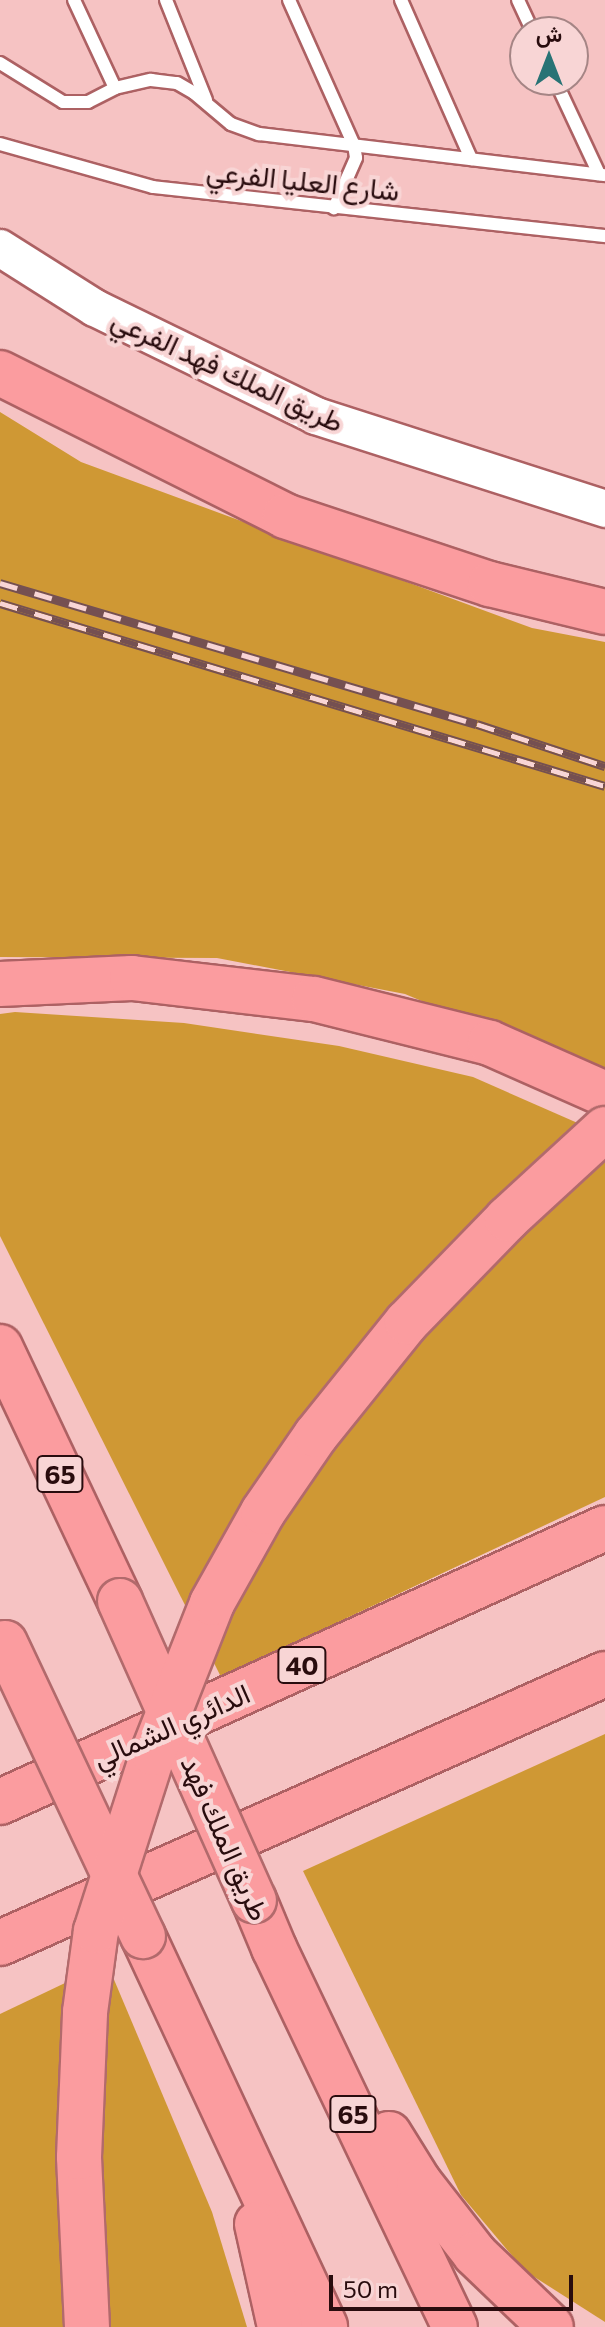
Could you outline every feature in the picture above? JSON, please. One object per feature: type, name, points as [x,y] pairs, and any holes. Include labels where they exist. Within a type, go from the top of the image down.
[{"type":"highway","points":[[0,373],[285,516],[490,584],[605,612]]},
{"type":"highway","points":[[0,984],[132,978],[314,999],[490,1043],[605,1094]]},
{"type":"highway","points":[[87,2327],[79,2157],[85,2012],[96,1931],[153,1753],[212,1603],[263,1512],[407,1322],[507,1219],[605,1129]]},
{"type":"highway","name":"طريق الملك فهد","points":[[0,1347],[120,1601],[274,1948],[455,2327]]},
{"type":"highway","name":"الدائري الشمالي","points":[[0,1802],[605,1528]]},
{"type":"highway","points":[[3,1637],[325,2327]]},
{"type":"highway","points":[[0,1943],[605,1674]]},
{"type":"highway","points":[[535,1706],[605,1695]]},
{"type":"highway","name":"65","points":[[274,1948],[419,2182],[475,2254],[551,2327]]},
{"type":"highway","points":[[236,2132],[280,2327]]},
{"type":"street","name":"طريق الملك فهد الفرعي","points":[[0,248],[95,308],[316,416],[605,509]]},
{"type":"lane","points":[[74,0],[115,88]]},
{"type":"lane","points":[[166,0],[209,107]]},
{"type":"lane","points":[[289,0],[354,145],[356,158],[334,208]]},
{"type":"lane","points":[[401,0],[471,159]]},
{"type":"lane","points":[[0,63],[63,102],[88,102],[115,88],[151,80],[177,83],[231,124],[259,134],[602,174]]},
{"type":"lane","points":[[563,96],[602,174]]},
{"type":"lane","name":"شارع العليا الفرعي","points":[[0,144],[153,187],[605,236]]},
{"type":"shaded area","points":[[0,412],[81,462],[532,628],[605,642],[605,1078],[405,994],[217,958],[0,957]]},
{"type":"shaded area","points":[[15,1012],[184,1023],[339,1046],[473,1077],[605,1135],[605,1497],[221,1677],[0,1236],[0,1014]]},
{"type":"shaded area","points":[[605,1734],[605,2322],[525,2271],[461,2195],[303,1871]]},
{"type":"shaded area","points":[[107,1963],[212,2212],[247,2327],[0,2327],[0,2014]]},
{"type":"railway","points":[[0,583],[477,724],[605,766]]},
{"type":"railway","points":[[0,603],[605,786]]}]
